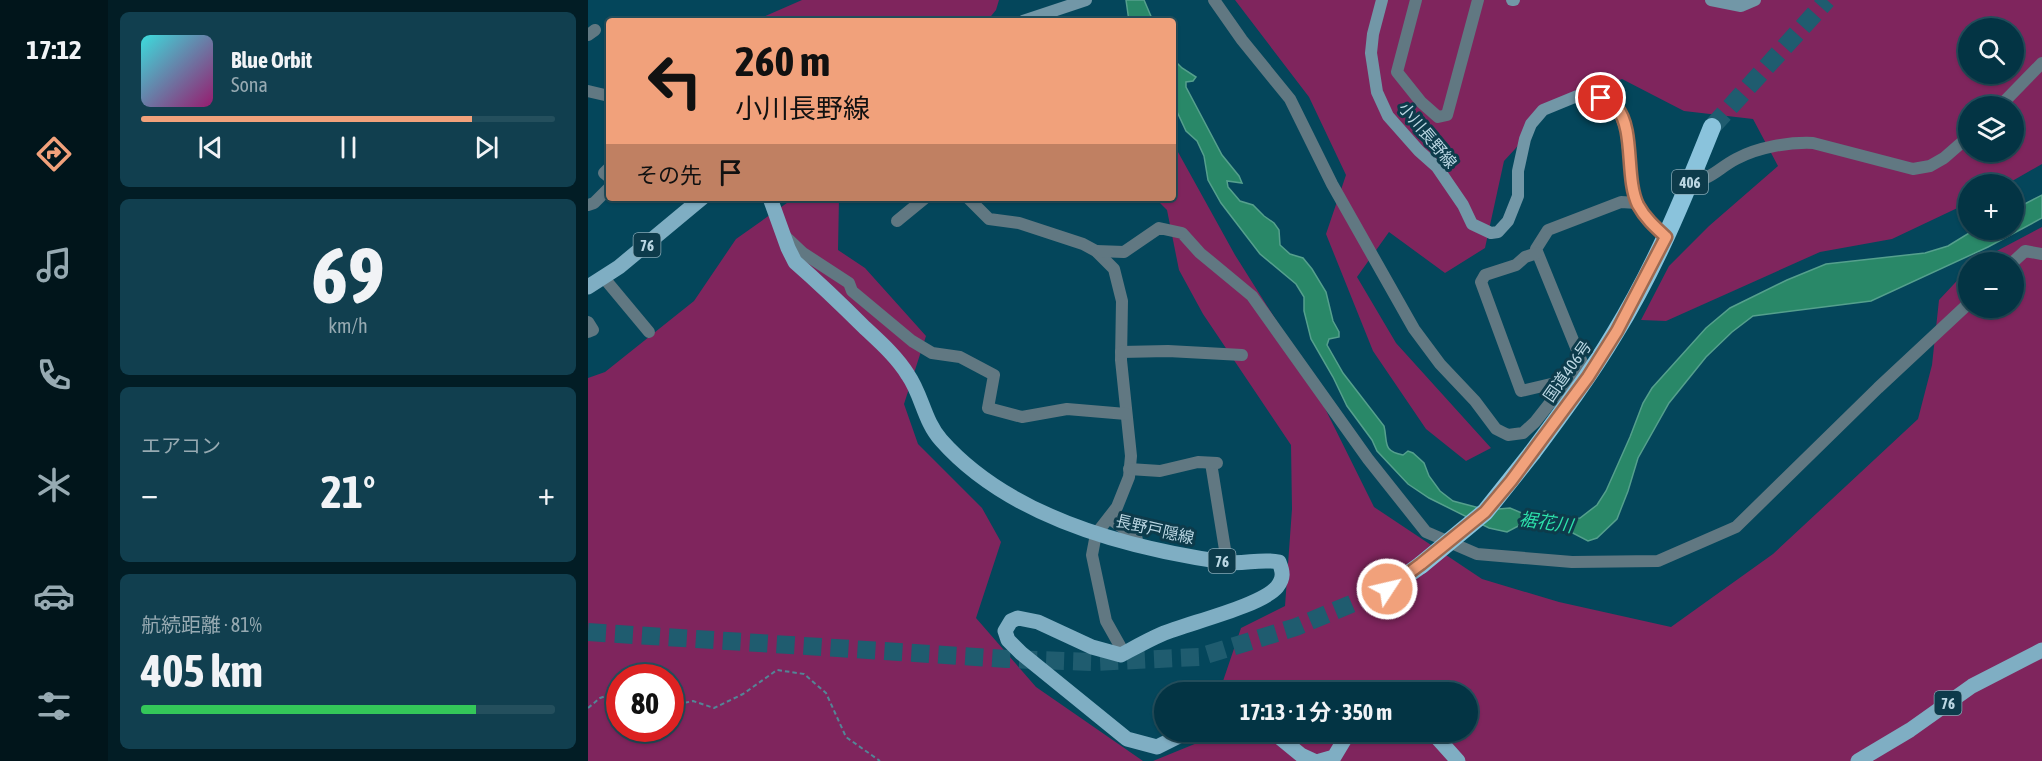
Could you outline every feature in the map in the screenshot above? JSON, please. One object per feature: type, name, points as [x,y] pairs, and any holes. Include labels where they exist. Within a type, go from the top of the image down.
[{"type":"highway","name":"国道406号","points":[[1387,589],[1485,512],[1588,377],[1617,331],[1666,237],[1712,127]]},
{"type":"main road","points":[[1032,18],[1086,0]]},
{"type":"main road","name":"小川長野線","points":[[1382,0],[1373,34],[1371,53],[1377,92],[1388,116],[1437,167],[1463,205],[1472,224],[1491,233],[1498,232],[1508,221],[1518,196],[1518,171],[1530,124],[1543,110],[1582,93],[1601,98],[1617,108],[1626,130],[1631,179],[1637,203],[1647,220],[1666,237]]},
{"type":"main road","points":[[1711,0],[1741,6],[1755,0]]},
{"type":"main road","name":"76","points":[[588,287],[604,278],[671,226],[699,201]]},
{"type":"main road","name":"長野戸隠線","points":[[771,201],[795,262],[891,353],[908,375],[938,437],[960,461],[1055,519],[1096,534],[1138,545],[1227,562],[1266,559],[1279,562],[1283,571],[1282,580],[1275,589],[1256,601],[1162,634],[1124,653]]},
{"type":"main road","points":[[1124,653],[1121,655],[1092,647],[1038,622],[1018,618],[1011,621],[1005,631],[1008,640],[1021,653],[1127,739],[1156,747],[1166,742]]},
{"type":"main road","name":"76","points":[[1858,761],[1910,730],[1972,686],[2042,650]]},
{"type":"main road","points":[[1285,742],[1301,756],[1314,761]]},
{"type":"main road","points":[[1320,761],[1334,757],[1343,742]]},
{"type":"main road","points":[[1441,742],[1458,761]]},
{"type":"street","points":[[1214,0],[1242,40],[1290,99],[1332,184],[1414,329],[1440,364],[1475,401],[1496,429],[1508,435],[1523,433],[1568,380],[1574,375],[1588,377]]},
{"type":"street","points":[[1416,0],[1397,72],[1421,102],[1438,117],[1447,115],[1478,0]]},
{"type":"street","points":[[2010,96],[2042,63]]},
{"type":"street","points":[[588,90],[606,95]]},
{"type":"street","points":[[1691,181],[1704,180],[1737,158],[1765,148],[1798,142],[1813,143],[1913,169],[1930,166],[1958,146]]},
{"type":"street","points":[[588,205],[594,203],[606,191]]},
{"type":"street","points":[[897,221],[922,201]]},
{"type":"street","points":[[971,201],[989,219],[1019,223],[1083,244],[1096,251],[1114,269],[1122,301],[1121,352],[1131,456],[1129,477],[1117,507],[1096,534],[1092,555],[1106,621],[1124,653]]},
{"type":"street","points":[[1588,377],[1536,249],[1548,230],[1621,202],[1637,203]]},
{"type":"street","points":[[1096,251],[1124,252],[1159,228],[1182,233],[1200,253],[1252,296],[1368,459],[1426,532],[1477,554],[1572,562],[1658,561],[1736,527],[1958,313]]},
{"type":"street","points":[[784,236],[803,253],[849,283],[852,291],[912,341],[932,353],[960,357],[994,375],[988,408],[1022,417],[1067,409],[1126,414]]},
{"type":"street","points":[[1537,253],[1525,257],[1516,265],[1485,275],[1481,282],[1521,391],[1568,380]]},
{"type":"street","points":[[2024,253],[2042,254]]},
{"type":"street","points":[[604,278],[649,332]]},
{"type":"street","points":[[588,322],[593,330],[588,332]]},
{"type":"street","points":[[1121,352],[1242,354]]},
{"type":"street","points":[[1129,469],[1160,471],[1198,462],[1215,463],[1227,562]]},
{"type":"street","points":[[1109,518],[1126,530],[1135,531],[1138,545]]},
{"type":"path","points":[[684,703],[693,701],[714,708],[743,694],[777,670],[804,674],[826,693],[846,737],[880,761]]},
{"type":"path","points":[[588,708],[606,696]]},
{"type":"shaded area","points":[[802,0],[999,0],[996,10],[989,18],[761,18]]},
{"type":"shaded area","points":[[1235,0],[2042,0],[2042,164],[2024,174],[1958,174],[1958,208],[1892,239],[1820,252],[1666,321],[1641,320],[1669,266],[1709,226],[1778,166],[1753,119],[1684,111],[1622,79],[1557,103],[1504,161],[1485,248],[1445,273],[1389,232],[1357,277],[1396,343],[1491,448],[1466,461],[1426,429],[1373,351],[1326,234],[1346,175],[1309,97]]},
{"type":"shaded area","points":[[1176,148],[1235,255],[1300,358],[1374,507],[1482,579],[1559,602],[1671,627],[1773,554],[1918,419],[1932,365],[1939,300],[1958,280],[1958,318],[2024,318],[2024,252],[1995,252],[2017,240],[2024,240],[2024,237],[2042,227],[2042,761],[1153,761],[1200,742],[1478,742],[1478,682],[1223,682],[1241,628],[1285,606],[1292,509],[1291,445],[1203,314],[1179,270],[1167,210],[1158,201],[1176,201]]},
{"type":"shaded area","points":[[790,201],[839,201],[838,250],[865,268],[926,336],[904,404],[918,444],[982,508],[1001,542],[976,618],[1036,687],[1143,761],[588,761],[588,378],[605,372],[694,301],[736,239]]},
{"type":"water","points":[[1126,0],[1144,0],[1152,18],[1129,18]]},
{"type":"water","name":"裾花川","points":[[1176,62],[1196,77],[1193,81],[1186,82],[1186,87],[1222,155],[1242,183],[1227,181],[1228,187],[1240,201],[1253,205],[1274,223],[1279,230],[1280,245],[1290,254],[1303,258],[1326,292],[1333,321],[1339,332],[1339,337],[1329,339],[1327,345],[1343,373],[1384,426],[1389,449],[1403,455],[1408,451],[1413,453],[1424,463],[1429,476],[1440,491],[1453,501],[1487,510],[1510,508],[1531,515],[1545,511],[1570,519],[1580,518],[1597,505],[1606,491],[1643,403],[1652,388],[1706,328],[1730,308],[1826,264],[1925,253],[1948,246],[1958,240],[2001,240],[1977,252],[1958,252],[1958,261],[1871,301],[1753,316],[1706,357],[1669,403],[1638,458],[1617,519],[1597,538],[1588,541],[1569,531],[1545,530],[1531,523],[1522,524],[1507,532],[1489,528],[1429,498],[1408,484],[1377,451],[1372,440],[1347,406],[1311,339],[1304,311],[1304,297],[1296,284],[1260,254],[1221,203],[1208,180],[1204,156],[1197,141],[1186,131],[1176,109]]},
{"type":"water","points":[[2042,195],[2042,218],[2024,228],[2024,204]]},
{"type":"tunnel","points":[[1712,127],[1827,0]]},
{"type":"tunnel","points":[[588,632],[1007,659],[1094,662],[1199,657],[1296,627],[1387,589]]},
{"type":"route","points":[[1387,589],[1485,512],[1511,481],[1588,377],[1617,331],[1666,237],[1647,220],[1637,203],[1631,179],[1626,130],[1617,108],[1601,98]]}]
